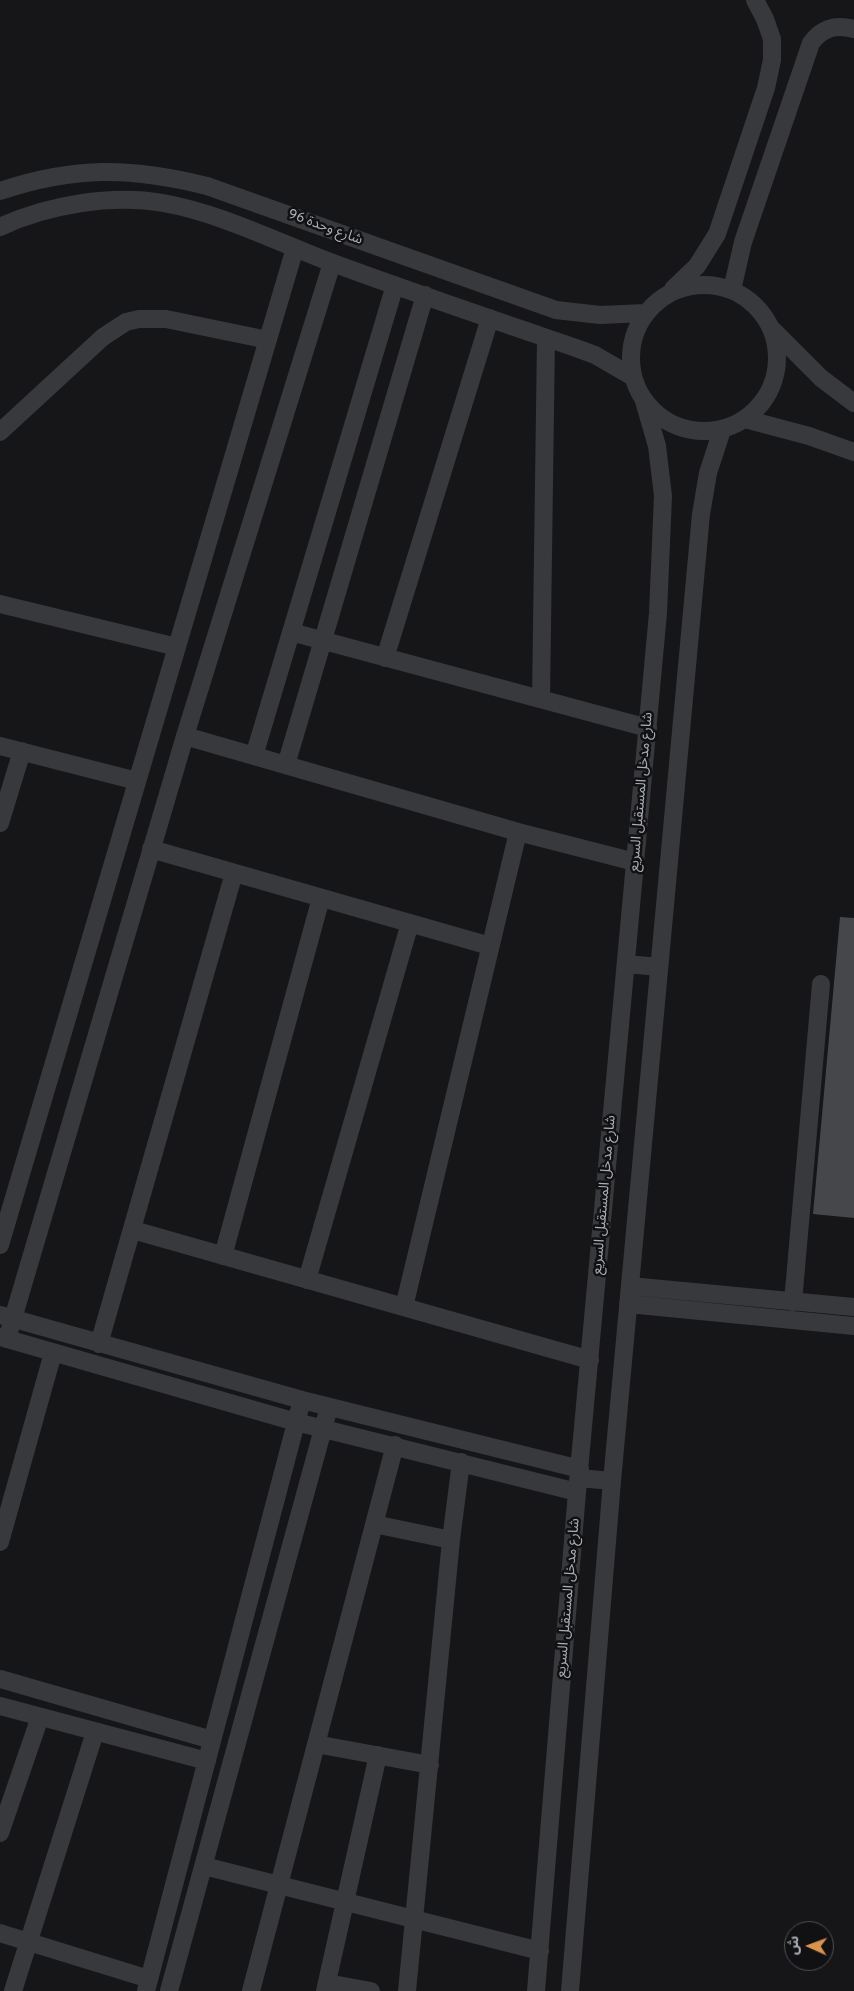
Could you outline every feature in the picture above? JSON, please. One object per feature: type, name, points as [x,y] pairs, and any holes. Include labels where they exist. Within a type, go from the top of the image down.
[{"type":"street","points":[[755,0],[765,19],[772,39],[772,60],[766,88],[717,234],[697,266],[646,312],[639,324],[632,343],[631,363],[633,377],[644,401],[661,417],[685,428],[722,430],[745,419],[766,398],[772,385],[777,356],[771,328]]},
{"type":"street","points":[[732,290],[743,242],[810,43],[816,35],[833,27],[854,29]]},
{"type":"street","name":"شارع وحدة 96","points":[[0,192],[31,181],[75,173],[120,171],[164,176],[207,186],[556,310],[600,315],[646,312]]},
{"type":"street","points":[[0,227],[42,212],[79,204],[117,201],[161,203],[199,212],[332,263],[595,355],[633,377]]},
{"type":"street","points":[[0,1246],[6,1204],[137,781],[295,248]]},
{"type":"street","points":[[332,263],[6,1317],[4,1338],[296,1422],[461,1462],[579,1480],[612,1481]]},
{"type":"street","points":[[254,756],[395,284]]},
{"type":"street","points":[[666,295],[679,289],[699,285],[719,286],[732,290],[755,305],[771,328],[821,378],[854,403]]},
{"type":"street","points":[[286,765],[425,295]]},
{"type":"street","points":[[0,432],[103,337],[126,322],[145,318],[166,319],[268,340]]},
{"type":"street","points":[[385,658],[490,318]]},
{"type":"street","points":[[541,700],[546,338]]},
{"type":"street","name":"شارع مدخل المستقبل السريع","points":[[536,1991],[579,1480],[658,613],[663,496],[657,446],[644,401]]},
{"type":"street","points":[[745,419],[809,436],[854,452]]},
{"type":"street","points":[[570,1991],[612,1481],[700,514],[708,473],[722,430]]},
{"type":"street","points":[[0,604],[177,647]]},
{"type":"street","points":[[291,632],[648,728]]},
{"type":"street","points":[[185,736],[518,832],[635,862]]},
{"type":"street","points":[[0,746],[137,781]]},
{"type":"street","points":[[0,823],[22,751]]},
{"type":"street","points":[[404,1307],[518,832]]},
{"type":"street","points":[[151,849],[490,946]]},
{"type":"street","points":[[99,1344],[234,873]]},
{"type":"street","points":[[223,1256],[321,898]]},
{"type":"street","points":[[307,1280],[410,924]]},
{"type":"street","points":[[626,964],[659,968]]},
{"type":"street","points":[[793,1302],[821,984]]},
{"type":"street","points":[[132,1230],[590,1360]]},
{"type":"street","points":[[629,1295],[793,1302],[854,1307]]},
{"type":"street","points":[[629,1295],[854,1326]]},
{"type":"street","points":[[6,1317],[302,1400],[330,1406],[579,1480]]},
{"type":"street","points":[[0,1542],[52,1353]]},
{"type":"street","points":[[0,1932],[148,1985],[302,1400]]},
{"type":"street","points":[[169,1991],[330,1406]]},
{"type":"street","points":[[251,1991],[395,1445]]},
{"type":"street","points":[[407,1991],[461,1462]]},
{"type":"street","points":[[374,1524],[452,1540]]},
{"type":"street","points":[[253,1590],[277,1597]]},
{"type":"street","points":[[0,1679],[212,1740]]},
{"type":"street","points":[[0,1706],[207,1761]]},
{"type":"street","points":[[0,1833],[40,1717]]},
{"type":"street","points":[[13,1991],[95,1732]]},
{"type":"street","points":[[316,1744],[430,1765]]},
{"type":"street","points":[[371,1991],[326,1987],[378,1755]]},
{"type":"street","points":[[204,1866],[540,1952]]},
{"type":"building","points":[[840,917],[854,918],[854,1218],[813,1214]]}]
